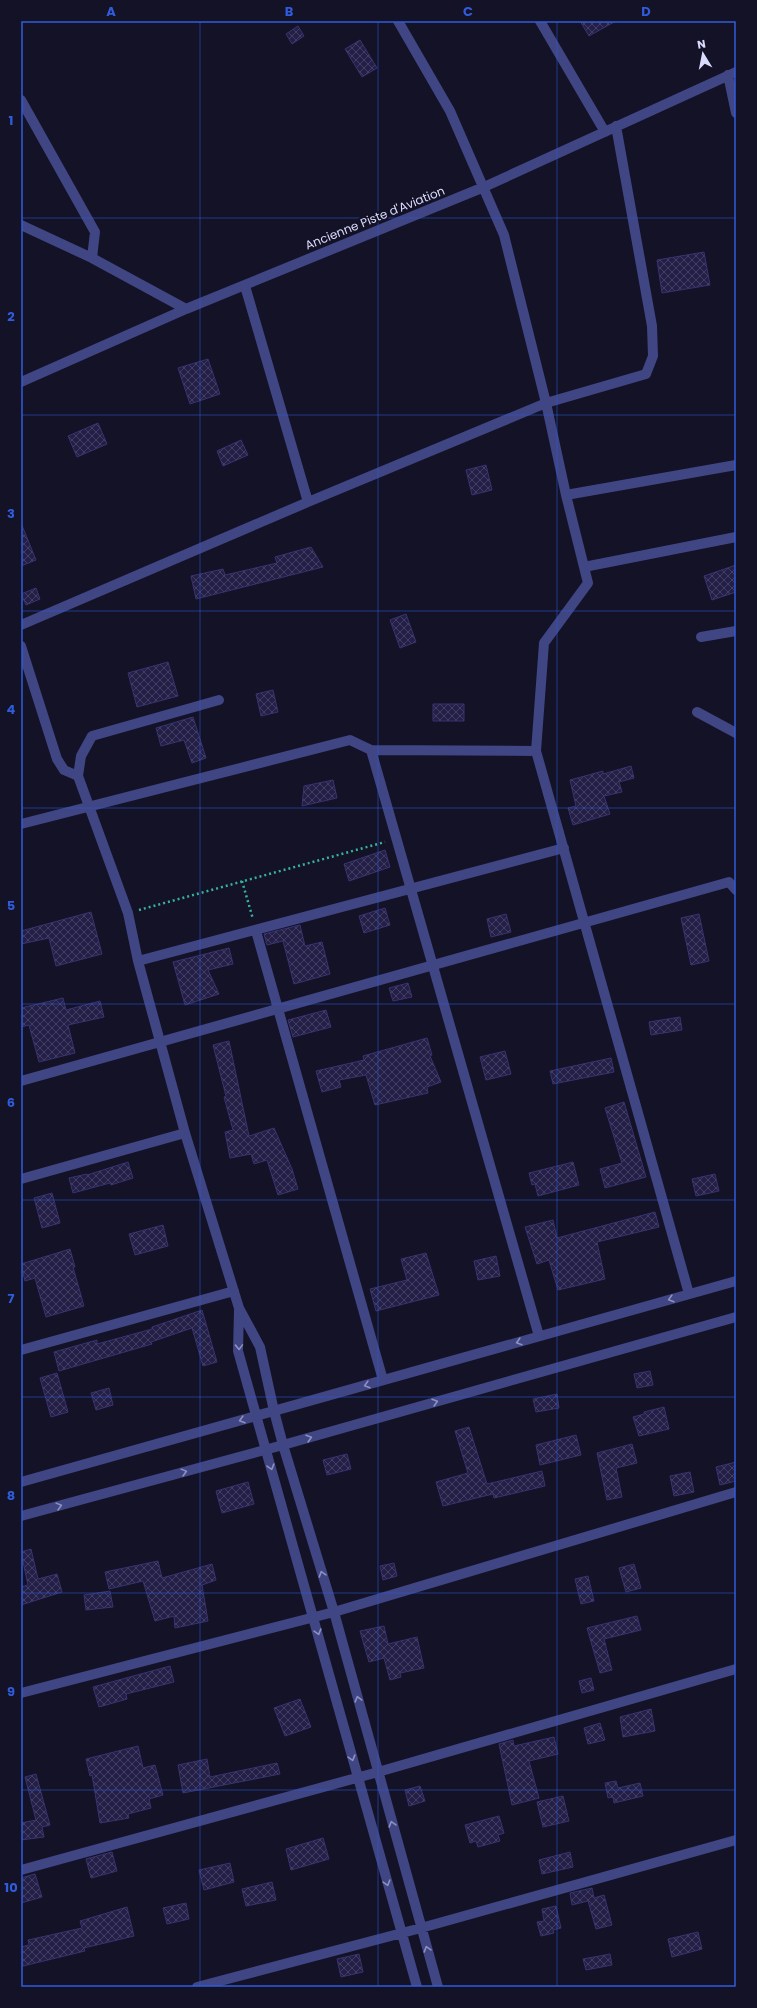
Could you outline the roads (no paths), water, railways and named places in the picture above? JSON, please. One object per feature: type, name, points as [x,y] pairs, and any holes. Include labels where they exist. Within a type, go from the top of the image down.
[{"type":"street","points":[[398,21],[450,111],[504,235],[546,403],[566,495],[588,584],[544,643],[536,751],[689,1294]]},
{"type":"street","points":[[540,21],[605,132]]},
{"type":"street","points":[[732,74],[736,114]]},
{"type":"street","name":"Ancienne Piste d'Aviation","points":[[21,382],[186,309],[484,187],[732,74]]},
{"type":"street","points":[[21,100],[95,232],[92,258]]},
{"type":"street","points":[[21,625],[308,502],[546,403],[646,374],[653,356],[652,326],[616,126]]},
{"type":"street","points":[[21,225],[92,258],[186,309]]},
{"type":"street","points":[[245,286],[308,502]]},
{"type":"street","points":[[566,495],[736,465]]},
{"type":"street","points":[[584,567],[736,537]]},
{"type":"street","points":[[701,637],[736,631]]},
{"type":"street","points":[[21,646],[57,759],[64,770],[78,776]]},
{"type":"street","points":[[219,700],[92,736],[80,756],[78,776],[128,913],[138,961],[185,1133],[239,1308],[260,1347],[283,1445],[334,1612],[438,1987]]},
{"type":"street","points":[[697,712],[736,733]]},
{"type":"street","points":[[21,824],[350,740],[372,750],[536,751]]},
{"type":"street","points":[[372,750],[539,1336]]},
{"type":"street","points":[[138,961],[256,931],[564,848]]},
{"type":"street","points":[[21,1081],[729,882],[736,890]]},
{"type":"street","points":[[256,931],[383,1380]]},
{"type":"street","points":[[21,1179],[185,1133]]},
{"type":"street","points":[[21,1482],[736,1281]]},
{"type":"street","points":[[21,1350],[234,1291]]},
{"type":"street","points":[[239,1308],[238,1351],[417,1987]]},
{"type":"street","points":[[21,1516],[266,1450],[736,1317]]},
{"type":"street","points":[[21,1693],[334,1612],[736,1492]]},
{"type":"street","points":[[21,1870],[358,1778],[736,1669]]},
{"type":"street","points":[[197,1987],[421,1928],[736,1840]]}]
